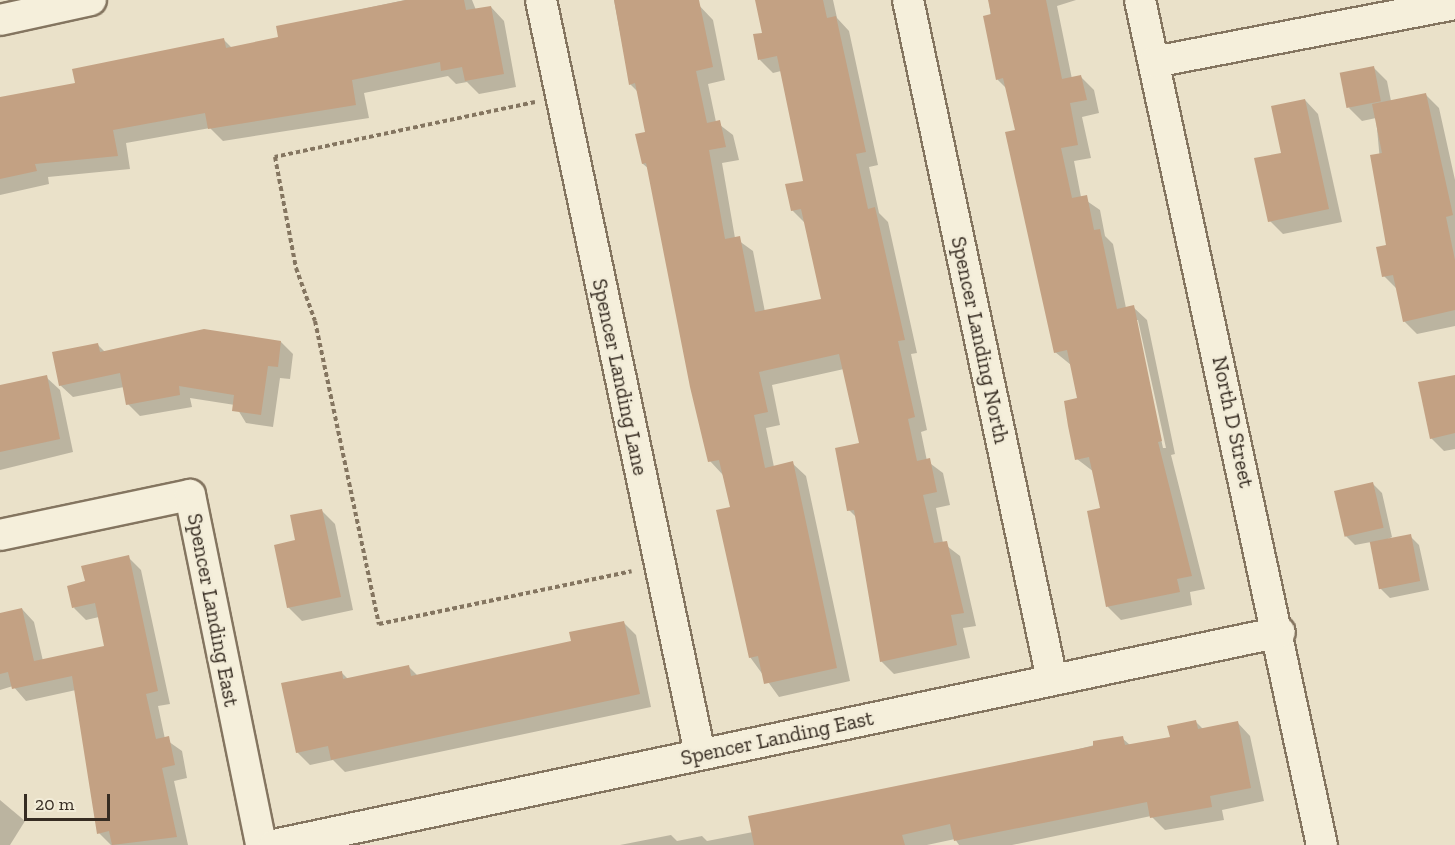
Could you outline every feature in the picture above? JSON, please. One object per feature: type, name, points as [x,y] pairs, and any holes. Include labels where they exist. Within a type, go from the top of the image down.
[{"type":"street","points":[[0,20],[92,0]]},
{"type":"street","name":"Spencer Landing Lane","points":[[541,0],[700,754]]},
{"type":"street","name":"Spencer Landing North","points":[[908,0],[1052,680]]},
{"type":"street","name":"North D Street","points":[[1140,0],[1280,632],[1322,845]]},
{"type":"street","points":[[1154,62],[1455,4]]},
{"type":"street","name":"Spencer Landing East","points":[[0,535],[190,495],[261,845]]},
{"type":"street","name":"Spencer Landing East","points":[[274,845],[1280,632]]},
{"type":"path","points":[[561,96],[276,161],[296,268],[315,321],[380,624],[660,565]]},
{"type":"building","points":[[406,0],[464,0],[466,10],[491,6],[504,74],[465,81],[462,67],[441,71],[440,62],[352,80],[356,105],[208,129],[205,113],[113,130],[118,156],[35,164],[37,171],[0,179],[0,97],[75,83],[72,69],[224,38],[226,48],[278,37],[276,26]]},
{"type":"building","points":[[614,0],[699,0],[713,67],[696,71],[707,123],[720,120],[726,147],[709,150],[725,239],[740,236],[755,312],[821,299],[801,209],[791,211],[785,184],[803,181],[777,56],[758,60],[753,34],[762,33],[755,0],[823,0],[827,18],[836,16],[866,152],[856,154],[868,209],[875,207],[905,340],[898,341],[915,417],[908,419],[917,461],[930,458],[937,492],[923,495],[934,543],[947,541],[964,613],[951,615],[957,645],[880,662],[854,510],[847,511],[835,448],[859,443],[839,354],[759,372],[768,412],[754,415],[765,468],[793,461],[837,668],[764,684],[758,656],[749,658],[716,510],[730,507],[719,460],[708,462],[690,387],[646,163],[642,164],[635,134],[645,132],[635,83],[629,85]]},
{"type":"building","points":[[988,0],[1046,0],[1062,79],[1081,75],[1087,100],[1070,103],[1078,145],[1061,148],[1072,198],[1087,195],[1094,230],[1100,229],[1117,309],[1134,305],[1162,441],[1158,442],[1192,576],[1177,579],[1180,592],[1106,607],[1087,511],[1100,508],[1089,457],[1075,460],[1064,401],[1077,398],[1067,350],[1054,353],[1005,132],[1015,130],[1003,78],[996,80],[983,16],[991,14]]},
{"type":"building","points":[[1374,66],[1381,101],[1347,108],[1340,73]]},
{"type":"building","points":[[1426,93],[1453,215],[1446,217],[1455,260],[1455,310],[1403,322],[1393,275],[1382,277],[1376,247],[1386,245],[1370,155],[1382,153],[1372,104]]},
{"type":"building","points":[[1305,99],[1329,209],[1268,222],[1254,158],[1281,153],[1271,106]]},
{"type":"building","points":[[204,329],[281,341],[278,367],[268,366],[261,415],[232,411],[234,395],[179,386],[180,395],[126,405],[120,373],[59,386],[52,352],[98,343],[100,352]]},
{"type":"building","points":[[47,375],[60,439],[0,452],[0,385]]},
{"type":"building","points":[[1455,375],[1455,433],[1430,439],[1418,382]]},
{"type":"building","points":[[1373,482],[1384,528],[1345,537],[1334,491]]},
{"type":"building","points":[[322,509],[341,597],[287,608],[274,545],[295,540],[290,515]]},
{"type":"building","points":[[1411,534],[1420,581],[1379,589],[1370,542]]},
{"type":"building","points":[[129,555],[158,691],[146,694],[156,739],[169,736],[175,765],[162,768],[177,837],[112,845],[109,831],[97,834],[72,676],[12,689],[8,672],[0,674],[0,613],[22,608],[34,661],[104,646],[95,603],[72,608],[67,586],[85,581],[81,566]]},
{"type":"building","points":[[624,621],[640,694],[331,760],[328,746],[296,753],[281,683],[342,671],[343,679],[409,665],[411,676],[571,641],[569,632]]},
{"type":"building","points":[[1196,720],[1198,729],[1238,721],[1251,788],[1210,796],[1212,807],[1150,818],[1147,802],[954,841],[950,824],[902,835],[905,845],[754,845],[748,816],[1093,746],[1093,741],[1123,736],[1125,745],[1170,737],[1167,726]]}]
